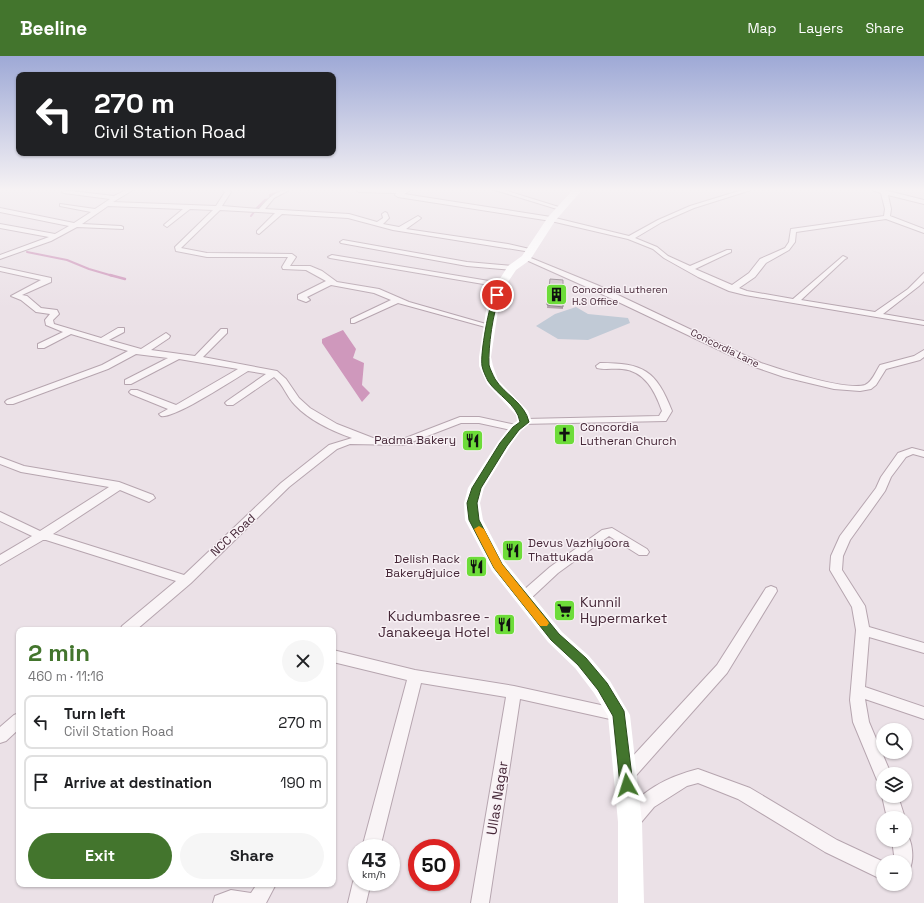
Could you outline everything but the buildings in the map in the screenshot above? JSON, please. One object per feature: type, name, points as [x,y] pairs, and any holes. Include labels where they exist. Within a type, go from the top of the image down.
[{"type":"main road","points":[[543,230],[501,286],[493,304],[485,357],[488,374],[523,414],[520,425],[503,445],[480,482],[472,503],[474,520],[498,566],[555,637],[582,662],[602,687],[619,715],[630,822],[631,903]]},
{"type":"street","points":[[19,230],[55,236]]},
{"type":"street","points":[[0,257],[55,236],[66,230]]},
{"type":"street","points":[[196,230],[177,248],[180,251],[207,255],[232,256],[290,255],[292,257],[286,267],[307,268],[319,273],[331,282],[376,291],[413,306],[489,326]]},
{"type":"street","points":[[404,230],[493,243],[523,258]]},
{"type":"street","points":[[605,230],[655,248],[666,257],[732,289],[794,302],[878,314],[924,323]]},
{"type":"street","points":[[630,238],[645,230]]},
{"type":"street","points":[[732,289],[752,274],[763,261],[787,249],[792,242],[793,230],[796,230]]},
{"type":"street","points":[[342,242],[459,262],[523,258]]},
{"type":"street","points":[[485,250],[493,243]]},
{"type":"street","points":[[232,256],[245,247]]},
{"type":"street","points":[[0,250],[14,251]]},
{"type":"street","points":[[690,269],[729,251]]},
{"type":"street","points":[[332,257],[501,286]]},
{"type":"street","name":"Concordia Lane","points":[[523,258],[627,302],[758,365],[808,381],[834,386],[868,387],[873,383],[883,368],[917,358],[924,353]]},
{"type":"street","points":[[794,302],[843,258]]},
{"type":"street","points":[[0,269],[12,270],[48,280],[15,296],[24,298],[39,310],[54,312],[55,314],[49,320],[50,325],[139,352],[197,359],[274,373],[284,379],[298,403],[315,416],[337,426],[349,435],[371,441],[404,442],[460,420],[479,420],[520,425],[662,420],[667,411],[663,399],[656,388],[643,374],[638,370],[623,366],[600,366]]},
{"type":"street","points":[[878,314],[914,287],[923,279],[924,275]]},
{"type":"street","points":[[306,300],[301,297],[331,282]]},
{"type":"street","points":[[354,321],[398,300]]},
{"type":"street","points":[[102,341],[121,330]]},
{"type":"street","points":[[41,346],[70,331]]},
{"type":"street","points":[[197,359],[224,331]]},
{"type":"street","points":[[10,402],[104,367],[139,352],[166,336]]},
{"type":"street","points":[[128,382],[177,357]]},
{"type":"street","points":[[164,414],[177,409],[248,368]]},
{"type":"street","points":[[230,403],[274,373]]},
{"type":"street","points":[[134,392],[177,409]]},
{"type":"street","name":"NCC Road","points":[[131,627],[186,580],[285,485],[324,453],[341,443],[349,441],[371,441]]},
{"type":"street","points":[[880,767],[861,722],[857,700],[859,691],[863,630],[858,606],[836,570],[837,556],[844,539],[881,489],[886,477],[902,455],[912,451],[924,454]]},
{"type":"street","points":[[0,460],[21,470],[118,485],[149,498]]},
{"type":"street","points":[[0,561],[118,485]]},
{"type":"street","points":[[0,516],[41,536],[48,536],[86,547],[186,580]]},
{"type":"street","points":[[523,598],[554,570],[606,533],[612,532],[643,552]]},
{"type":"street","points":[[626,775],[722,669],[771,591]]},
{"type":"street","points":[[863,630],[924,648]]},
{"type":"street","points":[[336,657],[415,676],[514,692],[619,715]]},
{"type":"street","points":[[373,839],[415,676]]},
{"type":"street","points":[[859,691],[924,713]]},
{"type":"street","name":"Ullas Nagar","points":[[480,903],[514,692]]},
{"type":"street","points":[[0,736],[16,723]]},
{"type":"street","points":[[630,822],[648,801],[683,780],[698,776],[744,793],[831,846],[876,868]]},
{"type":"street","points":[[256,903],[265,887]]},
{"type":"street","points":[[357,903],[360,891]]},
{"type":"street","points":[[222,903],[236,899],[253,903]]},
{"type":"shaded area","points":[[576,307],[588,314],[628,318],[630,323],[588,340],[558,339],[536,326],[555,314]]},
{"type":"shaded area","points":[[343,330],[356,349],[353,358],[364,363],[362,385],[370,393],[362,402],[322,343],[322,339]]},
{"type":"waterway","points":[[27,252],[67,260],[89,269],[113,276]]},
{"type":"waterway","points":[[110,275],[125,279]]},
{"type":"slow traffic","points":[[479,529],[498,566],[544,623]]},
{"type":"place","name":"Concordia Lutheren H.S Office","points":[[556,295]]},
{"type":"place","name":"Concordia Lutheran Church","points":[[565,434]]},
{"type":"place","name":"Padma Bakery","points":[[472,440]]},
{"type":"place","name":"Devus Vazhiyoora Thattukada","points":[[512,550]]},
{"type":"place","name":"Delish Rack Bakery&juice","points":[[476,566]]},
{"type":"place","name":"Kunnil Hypermarket","points":[[564,610]]},
{"type":"place","name":"Kudumbasree - Janakeeya Hotel","points":[[505,624]]},
{"type":"route","points":[[497,295],[493,304],[489,326],[485,357],[486,366],[488,374],[492,380],[503,390],[523,414],[525,422],[516,428],[503,445],[476,488],[472,503],[474,520],[498,566],[555,637],[582,662],[602,687],[619,715],[627,785]]}]
